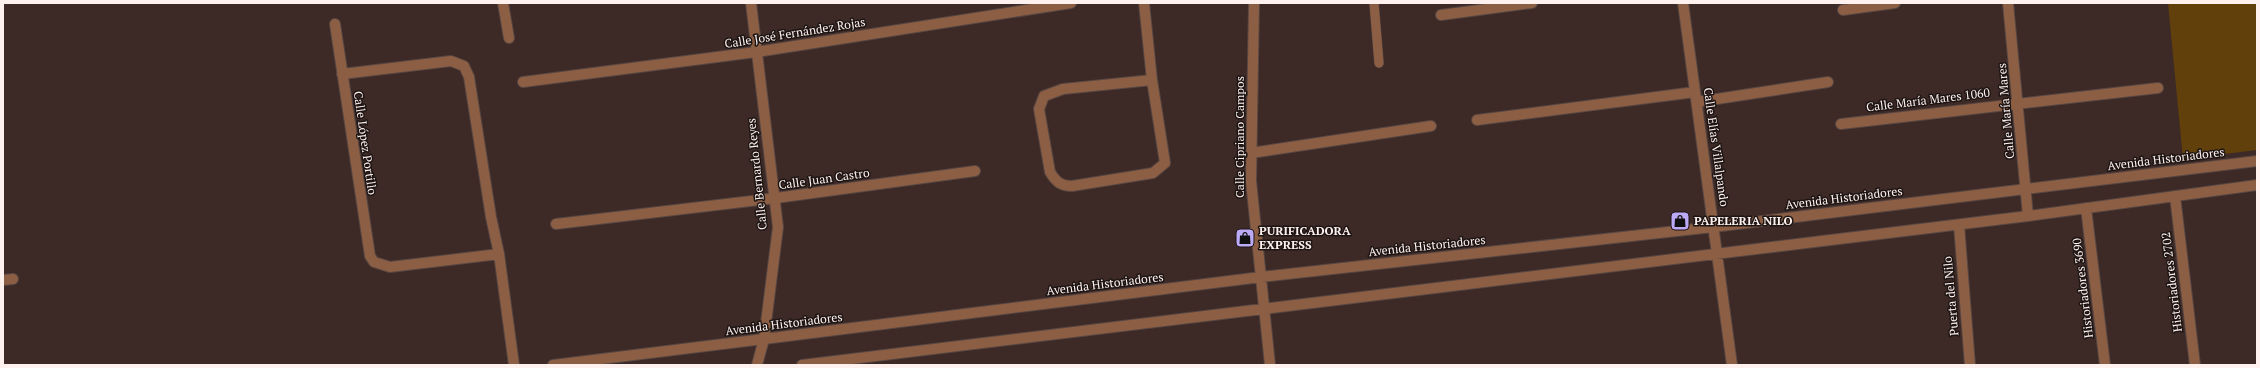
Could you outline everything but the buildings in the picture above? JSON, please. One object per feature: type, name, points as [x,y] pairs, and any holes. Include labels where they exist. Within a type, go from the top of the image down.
[{"type":"street","points":[[503,3],[509,38]]},
{"type":"street","name":"Calle Bernardo Reyes","points":[[750,3],[776,198],[778,227],[764,339],[757,365]]},
{"type":"street","name":"Calle José Fernández Rojas","points":[[523,82],[756,52],[1071,3]]},
{"type":"street","points":[[1144,3],[1152,80],[1165,164],[1153,173],[1072,186],[1060,184],[1054,179],[1050,172],[1039,109],[1044,96],[1063,89],[1152,80]]},
{"type":"street","name":"Calle Cipriano Campos","points":[[1254,3],[1251,181],[1270,365]]},
{"type":"street","points":[[1441,15],[1532,3]]},
{"type":"street","name":"Calle Elías Villalpando","points":[[1683,3],[1732,365]]},
{"type":"street","points":[[1844,10],[1895,3]]},
{"type":"street","name":"Calle María Mares","points":[[2008,3],[2028,216]]},
{"type":"street","name":"Calle López Portillo","points":[[335,24],[368,251],[374,262],[390,267],[500,254]]},
{"type":"street","points":[[342,74],[451,61],[464,66],[469,76],[491,217],[500,254],[514,365]]},
{"type":"street","points":[[1477,120],[1828,82]]},
{"type":"street","name":"Calle María Mares 1060","points":[[1842,124],[2158,88]]},
{"type":"street","points":[[1251,153],[1431,126]]},
{"type":"street","name":"Avenida Historiadores","points":[[553,365],[1261,277],[1714,227],[2257,161]]},
{"type":"street","name":"Calle Juan Castro","points":[[556,224],[776,198],[975,171]]},
{"type":"street","points":[[802,365],[1959,225],[2257,185]]},
{"type":"street","name":"Historiadores 2702","points":[[2175,196],[2195,365]]},
{"type":"street","name":"Historiadores 3690","points":[[2086,208],[2106,365]]},
{"type":"street","name":"Puerta del Nilo","points":[[1959,225],[1970,365]]},
{"type":"lane","points":[[1374,3],[1379,62]]},
{"type":"shaded area","points":[[2168,3],[2257,3],[2257,150],[2183,159]]},
{"type":"place","name":"PAPELERIA NILO","points":[[1680,221]]},
{"type":"place","name":"PURIFICADORA EXPRESS","points":[[1245,238]]}]
